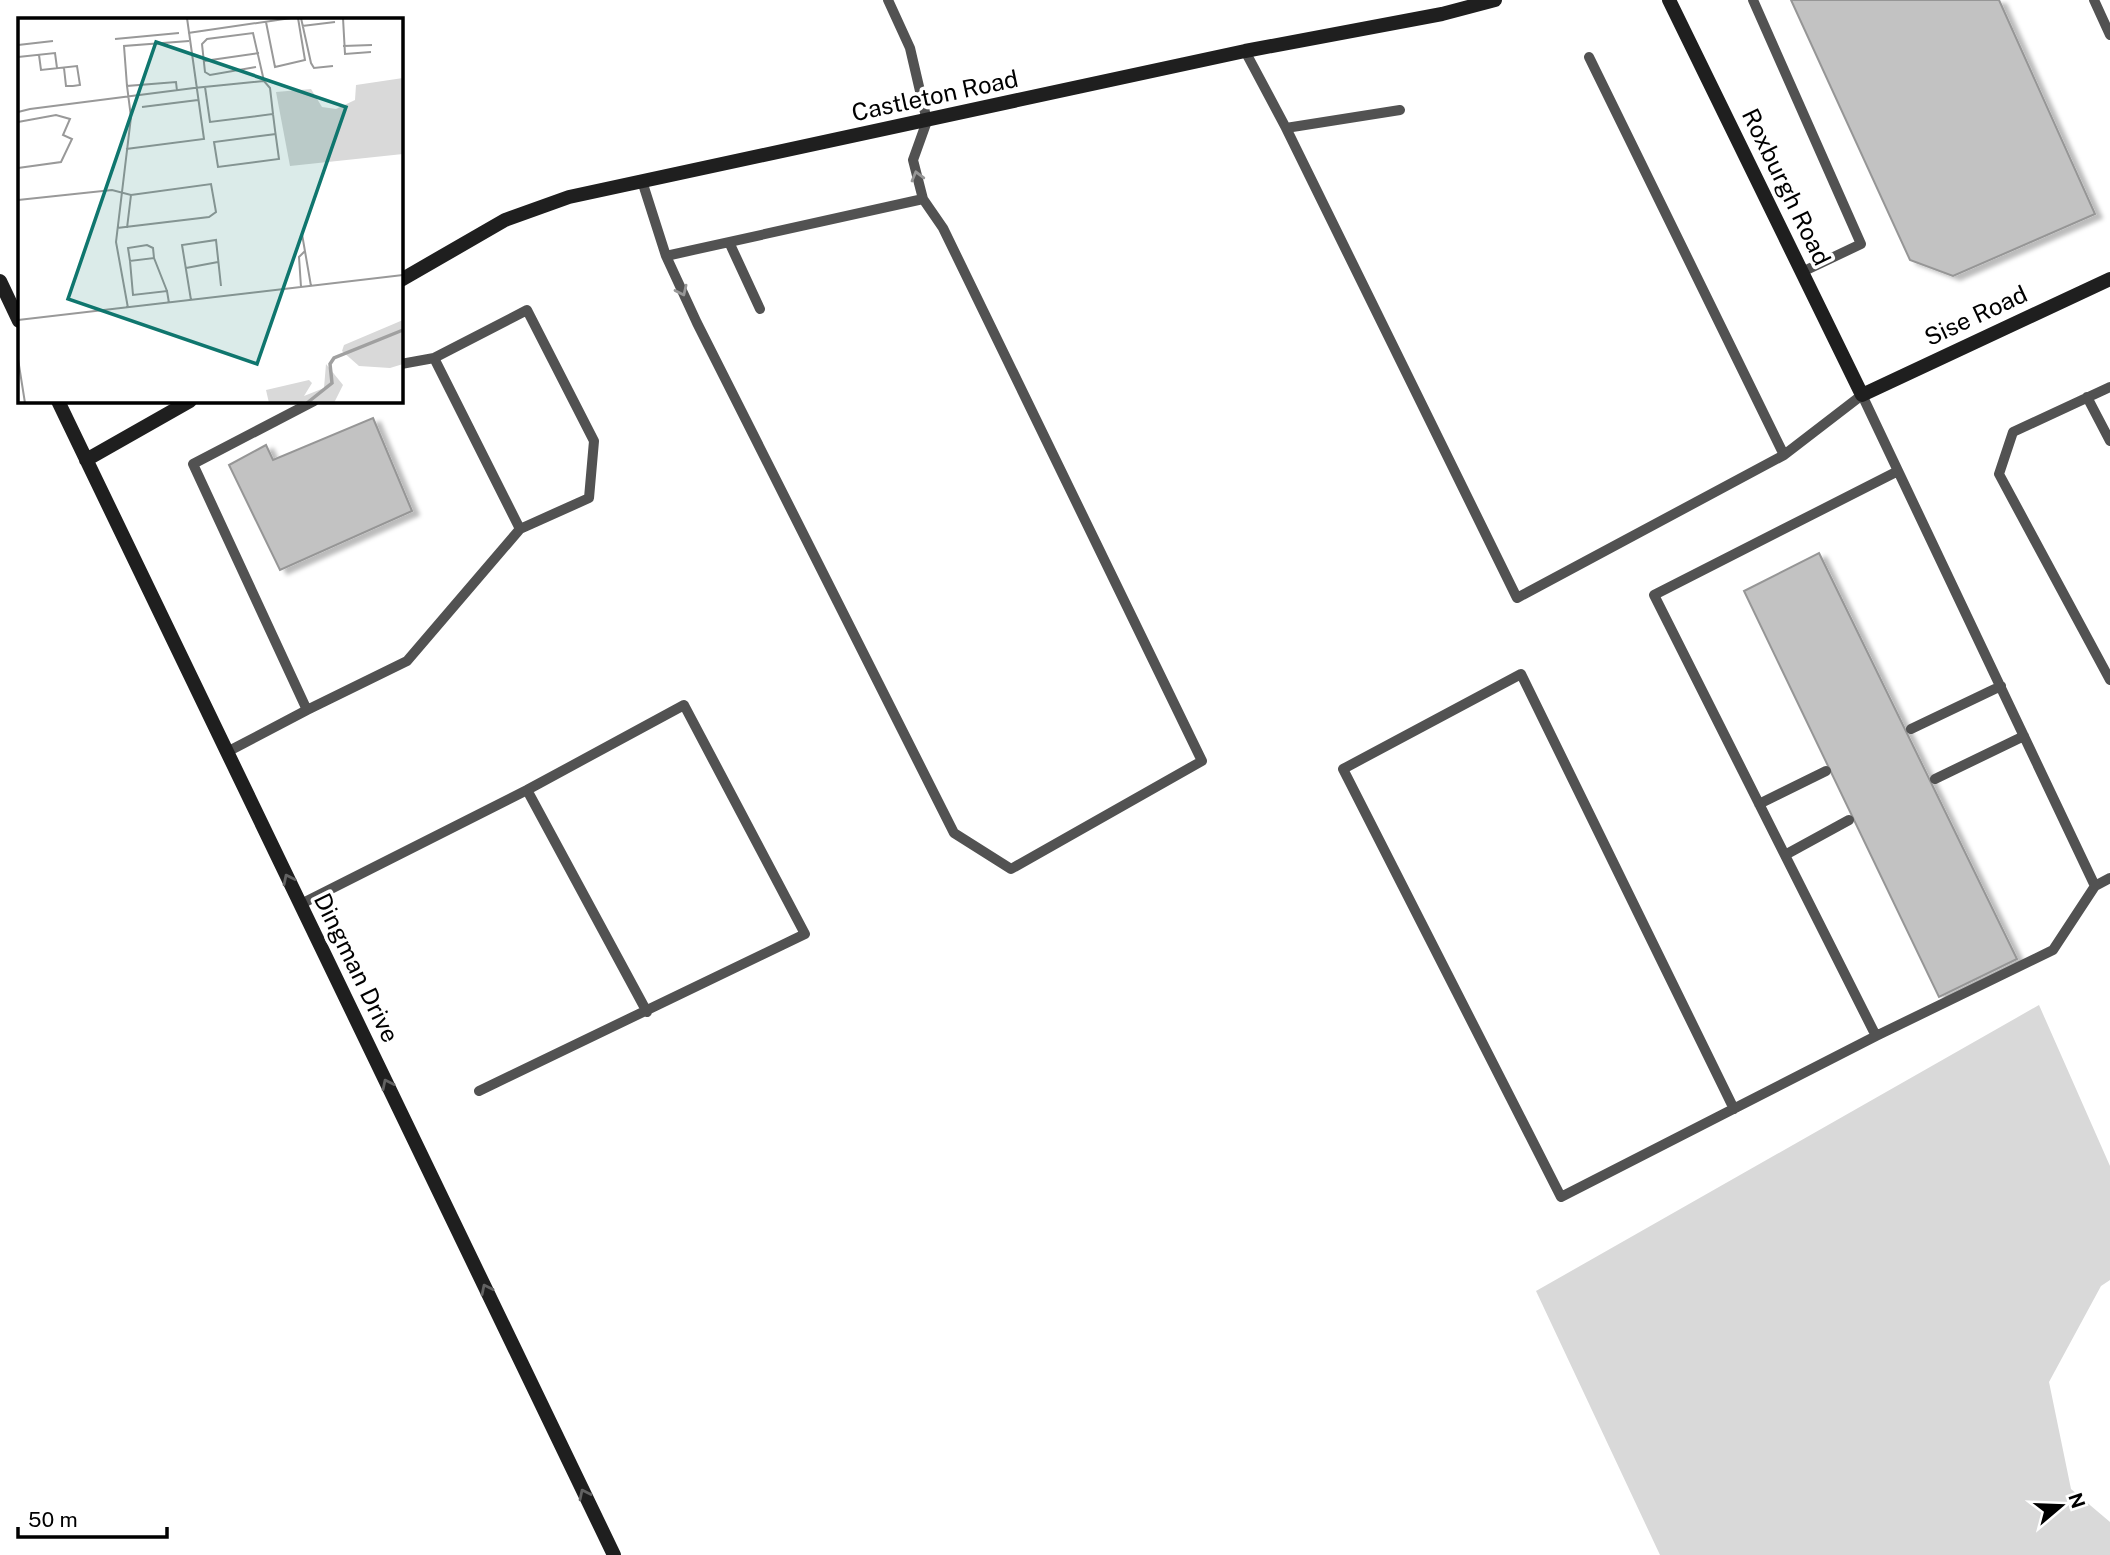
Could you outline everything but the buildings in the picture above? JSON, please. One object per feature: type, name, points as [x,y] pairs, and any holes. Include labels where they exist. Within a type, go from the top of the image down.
[{"type":"street","name":"Castleton Road","points":[[402,279],[505,220],[569,197],[1245,51],[1442,14],[1495,0]]},
{"type":"street","name":"Roxburgh Road","points":[[1669,0],[1862,395]]},
{"type":"street","name":"Sise Road","points":[[1862,395],[2110,279]]},
{"type":"street","points":[[0,281],[18,319]]},
{"type":"street","name":"Dingman Drive","points":[[58,402],[614,1555]]},
{"type":"street","points":[[86,460],[188,402]]},
{"type":"lane","points":[[642,181],[666,256],[697,323],[954,833],[1011,869],[1202,761],[943,228],[923,199],[913,160],[927,121],[910,48],[888,0]]},
{"type":"lane","points":[[1753,0],[1861,244],[1802,272]]},
{"type":"lane","points":[[2094,0],[2110,35]]},
{"type":"lane","points":[[1245,51],[1286,128],[1517,598],[1784,455],[1862,395],[2095,886]]},
{"type":"lane","points":[[1590,57],[1784,455]]},
{"type":"lane","points":[[1286,128],[1400,110]]},
{"type":"lane","points":[[666,256],[923,199]]},
{"type":"lane","points":[[729,242],[760,309]]},
{"type":"lane","points":[[227,752],[407,661],[520,529],[589,498],[594,441],[527,310],[434,358],[402,364]]},
{"type":"lane","points":[[434,358],[520,529]]},
{"type":"lane","points":[[2110,387],[2013,432],[1999,474],[2110,680]]},
{"type":"lane","points":[[2087,397],[2110,441]]},
{"type":"lane","points":[[307,710],[193,464],[312,402]]},
{"type":"lane","points":[[1877,1036],[1654,595],[1898,471]]},
{"type":"lane","points":[[1734,1109],[1521,674],[1343,769],[1562,1197],[1877,1036],[2053,950],[2095,886],[2110,878]]},
{"type":"lane","points":[[1911,729],[2001,686]]},
{"type":"lane","points":[[300,904],[527,790],[684,705],[805,934],[479,1091]]},
{"type":"lane","points":[[1934,779],[2024,736]]},
{"type":"lane","points":[[1759,804],[1826,771]]},
{"type":"lane","points":[[527,790],[647,1012]]},
{"type":"lane","points":[[1785,855],[1849,820]]},
{"type":"shaded area","points":[[2039,1005],[2110,1166],[2110,1280],[2101,1286],[2049,1382],[2071,1489],[2110,1522],[2110,1555],[1660,1555],[1536,1291]]}]
